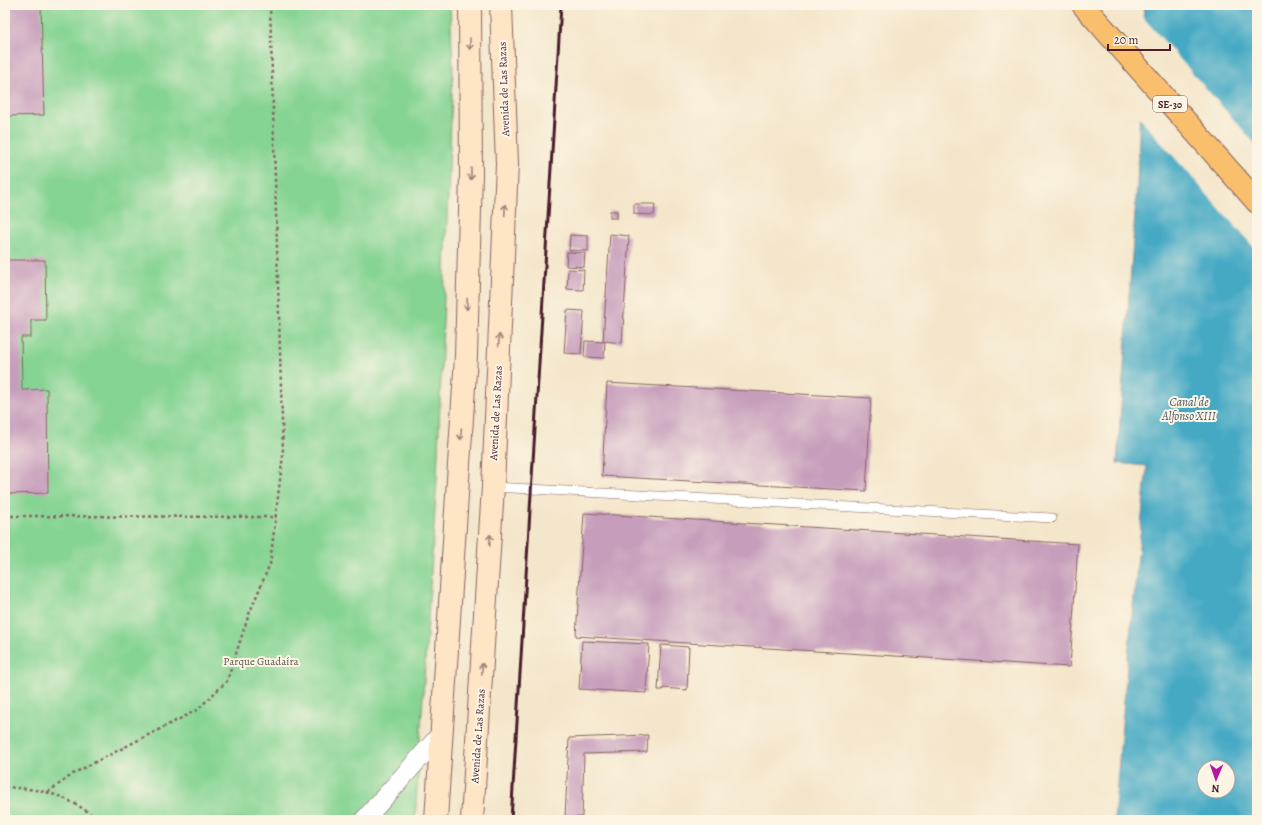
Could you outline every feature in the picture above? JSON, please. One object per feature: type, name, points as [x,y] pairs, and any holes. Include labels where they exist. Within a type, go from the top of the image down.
[{"type":"highway","name":"SE-30","points":[[1083,5],[1257,202]]},
{"type":"main road","points":[[436,820],[466,356],[471,174],[470,5]]},
{"type":"main road","name":"Avenida de Las Razas","points":[[472,820],[493,487],[507,164],[501,5]]},
{"type":"street","points":[[364,820],[442,733]]},
{"type":"lane","points":[[493,487],[1052,518]]},
{"type":"path","points":[[48,792],[76,772],[197,710],[227,681],[249,614],[270,564],[283,455],[270,5]]},
{"type":"path","points":[[5,516],[276,517]]},
{"type":"path","points":[[5,788],[9,787],[48,792],[69,800],[98,820]]},
{"type":"green space","name":"Parque Guadaíra","points":[[5,5],[450,5],[453,68],[437,478],[415,820],[5,820]]},
{"type":"water","name":"Canal de Alfonso XIII","points":[[1144,5],[1257,5],[1257,820],[1114,820],[1126,677],[1147,466],[1117,463],[1137,186]]},
{"type":"pier","points":[[1141,15],[1257,146],[1257,251],[1138,116]]},
{"type":"building","points":[[5,5],[41,5],[44,115],[8,116],[7,79],[5,79]]},
{"type":"building","points":[[634,204],[655,204],[654,215],[634,214]]},
{"type":"building","points":[[610,211],[617,211],[617,218],[610,218]]},
{"type":"building","points":[[610,234],[629,236],[622,343],[603,341]]},
{"type":"building","points":[[570,235],[588,236],[588,251],[569,250]]},
{"type":"building","points":[[567,252],[585,253],[584,267],[566,266]]},
{"type":"building","points":[[5,260],[45,260],[46,320],[31,320],[31,337],[21,337],[22,390],[47,389],[48,493],[5,494]]},
{"type":"building","points":[[568,269],[584,270],[583,290],[567,289]]},
{"type":"building","points":[[567,310],[584,311],[581,354],[564,353]]},
{"type":"building","points":[[585,341],[605,342],[604,358],[584,357]]},
{"type":"building","points":[[607,383],[871,398],[866,491],[602,476]]},
{"type":"building","points":[[584,513],[1078,544],[1070,667],[576,636]]},
{"type":"building","points":[[582,641],[649,644],[646,693],[579,689]]},
{"type":"building","points":[[661,645],[689,647],[687,690],[663,688],[663,690],[658,690]]},
{"type":"building","points":[[648,735],[647,752],[584,754],[582,817],[565,817],[569,738]]},
{"type":"railway","points":[[511,820],[561,5]]}]
